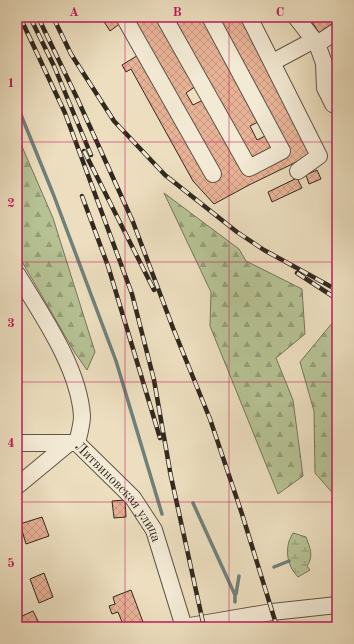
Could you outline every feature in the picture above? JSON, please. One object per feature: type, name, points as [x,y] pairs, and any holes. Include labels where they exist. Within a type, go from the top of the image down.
[{"type":"street","points":[[124,17],[213,174]]},
{"type":"street","points":[[164,17],[249,168],[282,151],[210,17]]},
{"type":"street","points":[[249,17],[319,156],[298,171]]},
{"type":"street","points":[[296,17],[316,42],[330,63],[325,88],[333,104],[337,103]]},
{"type":"street","points":[[273,62],[337,31]]},
{"type":"street","name":"Литвиновская улица","points":[[17,274],[52,333],[76,383],[82,417],[73,443],[133,498],[154,530],[184,627]]},
{"type":"street","points":[[17,443],[73,443]]},
{"type":"street","points":[[17,486],[73,443]]},
{"type":"street","points":[[184,627],[272,612],[337,605]]},
{"type":"green space","points":[[17,135],[53,218],[95,352],[87,370],[75,353],[17,253]]},
{"type":"green space","points":[[164,193],[239,249],[246,261],[302,289],[305,334],[276,358],[293,400],[303,476],[278,494],[210,326],[211,292]]},
{"type":"green space","points":[[333,322],[337,329],[337,371],[334,375],[337,384],[337,498],[315,473],[314,411],[300,362]]},
{"type":"green space","points":[[293,533],[306,537],[311,552],[307,566],[310,570],[298,577],[291,567],[288,559],[288,543]]},
{"type":"building","points":[[101,17],[119,17],[122,22],[110,31]]},
{"type":"building","points":[[130,17],[159,17],[196,86],[186,93],[193,105],[203,100],[245,173],[289,151],[216,17],[244,17],[315,153],[214,204],[193,181],[131,69],[126,72],[122,65],[140,54]]},
{"type":"building","points":[[174,17],[203,17],[258,122],[250,126],[257,140],[265,136],[272,149],[249,161]]},
{"type":"building","points":[[309,17],[337,17],[337,20],[319,33]]},
{"type":"building","points":[[337,73],[337,98],[327,75]]},
{"type":"building","points":[[317,170],[321,179],[309,184],[306,175]]},
{"type":"building","points":[[297,178],[302,188],[272,202],[268,192]]},
{"type":"building","points":[[125,500],[126,517],[114,518],[112,501]]},
{"type":"building","points":[[42,517],[49,536],[26,544],[20,524]]},
{"type":"building","points":[[44,573],[53,597],[39,603],[30,579]]},
{"type":"building","points":[[131,590],[143,622],[131,627],[124,627],[118,612],[112,614],[109,606],[115,604],[113,597]]},
{"type":"building","points":[[33,611],[41,627],[24,627],[20,617]]},
{"type":"waterway","points":[[17,105],[54,196],[116,361],[162,514]]},
{"type":"waterway","points":[[193,503],[235,595],[235,602]]},
{"type":"waterway","points":[[274,567],[289,561]]},
{"type":"waterway","points":[[236,594],[239,576]]},
{"type":"railway","points":[[20,17],[65,113],[132,294],[154,380],[171,477]]},
{"type":"railway","points":[[30,17],[54,66],[91,155]]},
{"type":"railway","points":[[38,17],[77,98],[133,222],[173,328],[210,419],[242,514],[277,627]]},
{"type":"railway","points":[[53,17],[71,54],[114,121],[165,175],[237,232],[264,250],[337,290]]},
{"type":"railway","points":[[84,151],[154,290]]},
{"type":"railway","points":[[82,196],[108,266],[160,438]]},
{"type":"railway","points":[[297,273],[337,299]]},
{"type":"railway","points":[[170,472],[204,627]]}]
